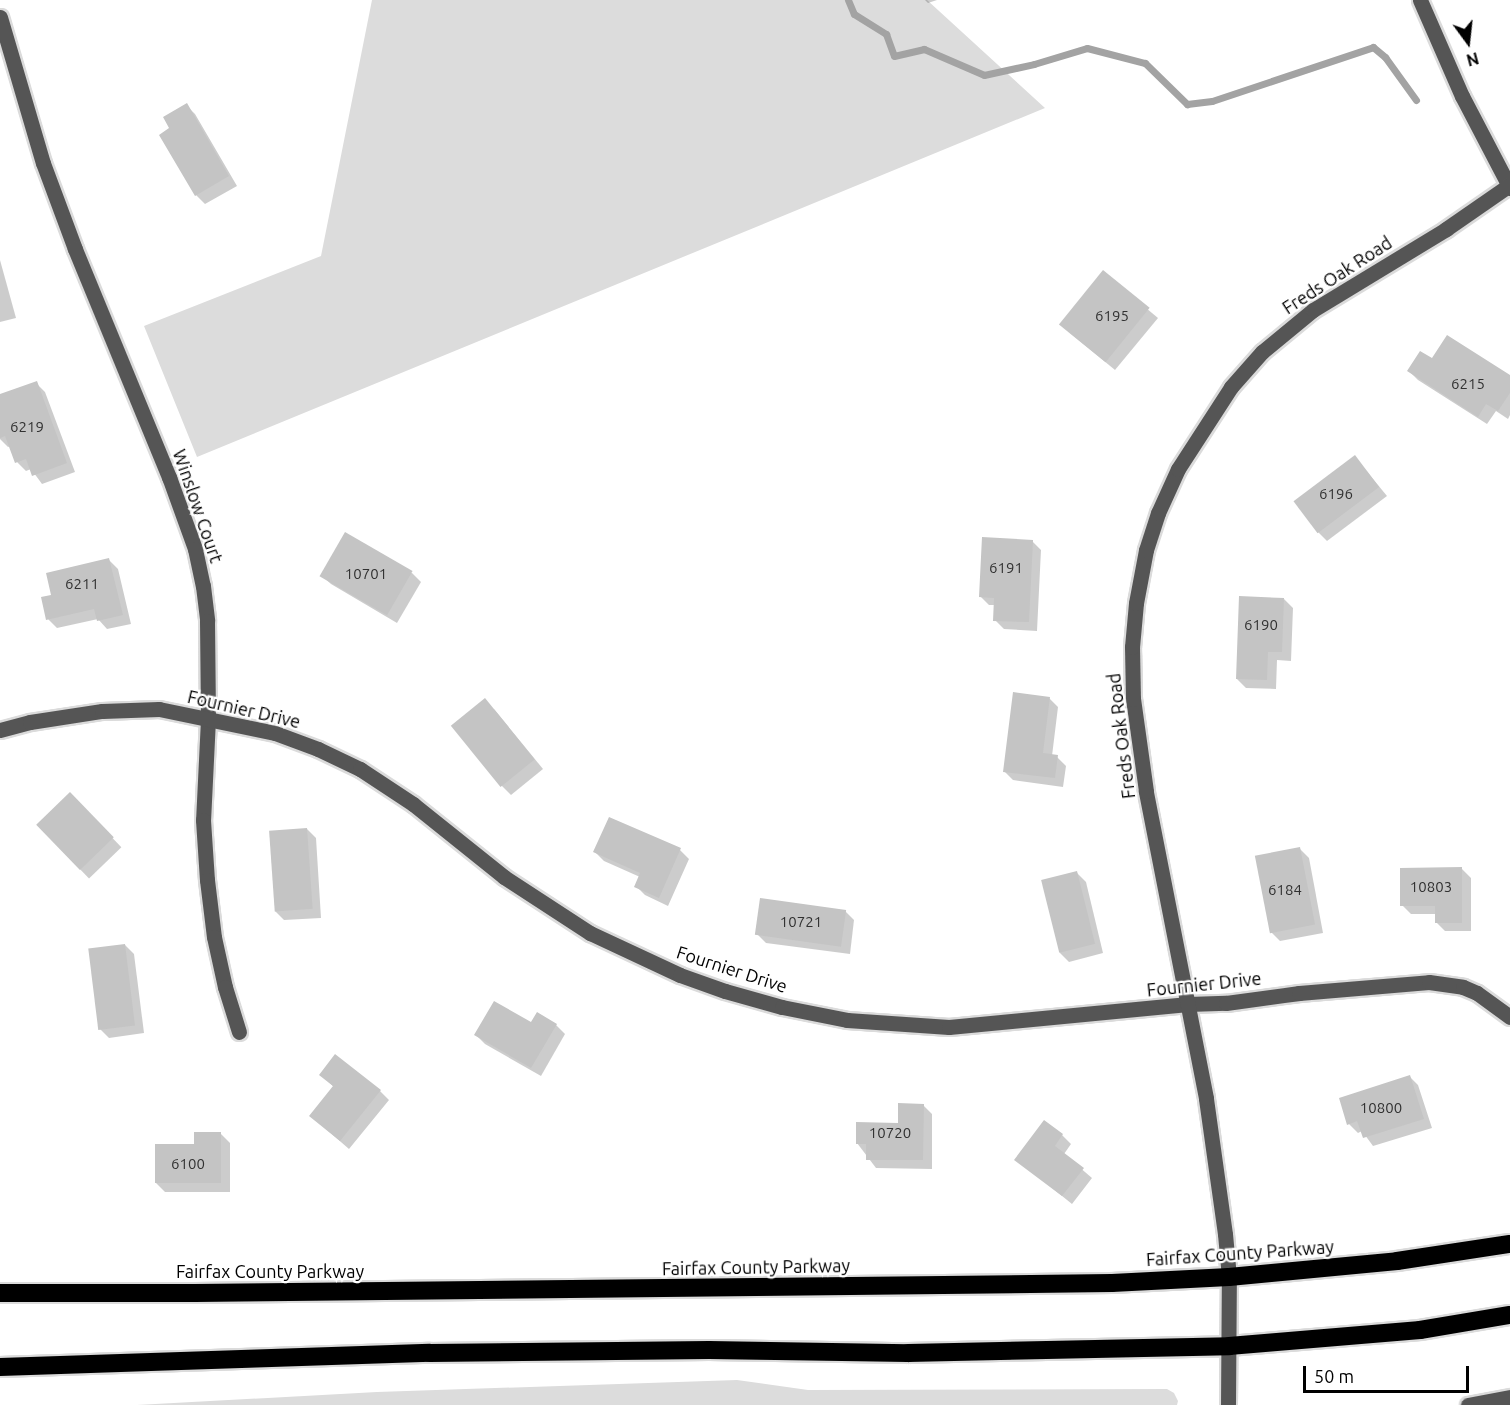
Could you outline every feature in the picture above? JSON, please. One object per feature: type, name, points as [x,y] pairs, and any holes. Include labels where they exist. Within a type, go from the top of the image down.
[{"type":"highway","name":"Fairfax County Parkway","points":[[0,1293],[775,1288],[1113,1283],[1229,1277],[1397,1261],[1510,1244]]},
{"type":"highway","points":[[0,1367],[430,1353],[709,1350],[908,1353],[1230,1346],[1420,1330],[1510,1315]]},
{"type":"street","points":[[1420,0],[1462,96],[1509,187]]},
{"type":"street","name":"Winslow Court","points":[[0,17],[43,163],[75,249],[169,477],[195,549],[207,621],[208,719],[203,820],[207,880],[219,957],[238,1032]]},
{"type":"street","name":"Freds Oak Road","points":[[1228,1405],[1229,1277],[1206,1098],[1146,791],[1133,699],[1132,647],[1136,603],[1146,550],[1158,513],[1178,469],[1198,434],[1231,387],[1262,352],[1313,310],[1446,229],[1509,187]]},
{"type":"street","name":"Fournier Drive","points":[[0,730],[30,722],[102,711],[159,709],[275,733],[318,749],[360,770],[413,804],[504,877],[590,933],[680,975],[724,991],[782,1007],[847,1020],[949,1027],[1188,1004],[1226,1003],[1299,993],[1429,982],[1463,987],[1477,993],[1510,1017]]},
{"type":"street","points":[[1468,1405],[1510,1397]]},
{"type":"shaded area","points":[[372,0],[927,0],[1045,108],[197,457],[144,326],[321,256]]},
{"type":"shaded area","points":[[737,1380],[808,1390],[1167,1389],[1174,1393],[1178,1401],[1177,1405],[137,1405],[377,1392]]},
{"type":"building","points":[[187,103],[229,176],[195,196],[159,135],[169,128],[163,117]]},
{"type":"building","points":[[1103,270],[1150,308],[1106,362],[1059,324]]},
{"type":"building","points":[[1447,335],[1510,375],[1510,393],[1498,411],[1486,404],[1478,417],[1407,371],[1420,351],[1432,358]]},
{"type":"building","points":[[37,381],[67,463],[32,476],[26,459],[15,463],[5,436],[0,438],[0,394]]},
{"type":"building","points":[[1355,455],[1379,487],[1318,533],[1294,501]]},
{"type":"building","points":[[345,532],[413,571],[387,615],[320,576]]},
{"type":"building","points":[[982,537],[1033,540],[1029,622],[993,621],[994,598],[979,597]]},
{"type":"building","points":[[109,558],[123,615],[97,621],[94,609],[46,620],[41,597],[51,595],[46,573]]},
{"type":"building","points":[[1239,596],[1284,598],[1282,652],[1268,652],[1267,680],[1236,679]]},
{"type":"building","points":[[1013,692],[1050,697],[1043,753],[1058,755],[1055,778],[1003,772]]},
{"type":"building","points":[[485,698],[535,759],[501,787],[451,726]]},
{"type":"building","points":[[70,792],[114,837],[80,870],[36,825]]},
{"type":"building","points":[[609,817],[681,848],[659,898],[634,887],[640,873],[593,852]]},
{"type":"building","points":[[307,828],[313,909],[275,911],[269,831]]},
{"type":"building","points":[[1300,847],[1315,925],[1270,933],[1255,856]]},
{"type":"building","points":[[1462,867],[1462,923],[1435,923],[1435,906],[1400,906],[1400,868]]},
{"type":"building","points":[[1077,871],[1095,944],[1059,953],[1041,880]]},
{"type":"building","points":[[760,898],[846,910],[841,947],[755,935]]},
{"type":"building","points":[[125,944],[135,1025],[98,1030],[88,949]]},
{"type":"building","points":[[494,1001],[531,1022],[537,1012],[557,1024],[531,1068],[474,1035]]},
{"type":"building","points":[[335,1054],[381,1090],[340,1141],[309,1116],[333,1086],[319,1075]]},
{"type":"building","points":[[1410,1075],[1424,1119],[1363,1138],[1357,1121],[1347,1125],[1339,1098]]},
{"type":"building","points":[[898,1103],[924,1104],[923,1160],[866,1160],[866,1144],[856,1144],[856,1122],[898,1123]]},
{"type":"building","points":[[1044,1120],[1063,1134],[1055,1146],[1084,1168],[1062,1196],[1014,1160]]},
{"type":"building","points":[[194,1132],[221,1132],[221,1183],[155,1183],[155,1144],[194,1144]]},
{"type":"waterway","points":[[848,0],[854,14],[886,34],[894,56],[924,49],[984,75],[1034,64],[1087,48],[1145,63],[1187,104],[1212,101],[1373,47],[1385,57],[1416,100]]}]
